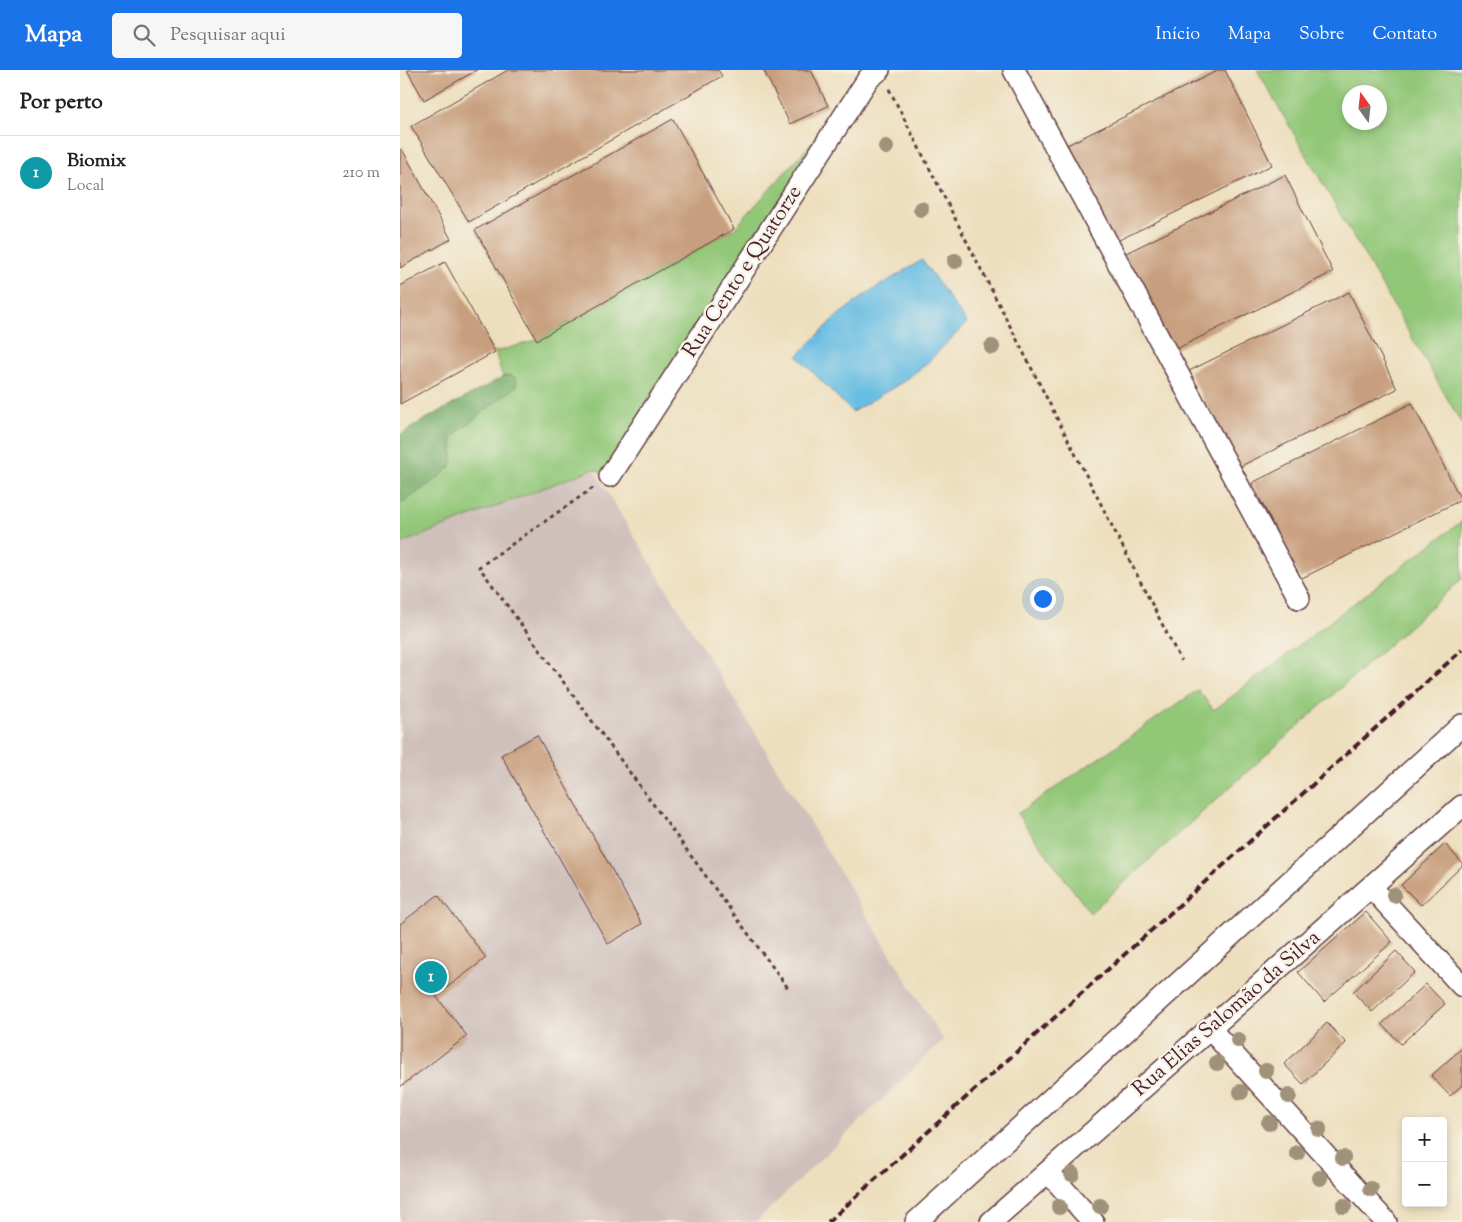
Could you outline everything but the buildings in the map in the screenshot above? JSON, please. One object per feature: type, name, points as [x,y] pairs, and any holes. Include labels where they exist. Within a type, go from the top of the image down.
[{"type":"street","points":[[1014,70],[1299,598]]},
{"type":"street","name":"Rua Cento e Quatorze","points":[[610,476],[875,77]]},
{"type":"street","points":[[916,1222],[1462,725]]},
{"type":"street","name":"Rua Elias Salomão da Silva","points":[[991,1222],[1462,806]]},
{"type":"street","points":[[1371,887],[1462,986]]},
{"type":"street","points":[[1210,1029],[1386,1222]]},
{"type":"street","points":[[1048,1172],[1093,1222]]},
{"type":"path","points":[[875,77],[1181,661]]},
{"type":"path","points":[[610,476],[479,567],[788,988]]},
{"type":"shaded area","points":[[593,469],[943,1040],[756,1222],[400,1222],[400,546],[404,542]]},
{"type":"green space","points":[[1257,70],[1462,70],[1462,424]]},
{"type":"green space","points":[[868,80],[610,476],[593,469],[404,542],[400,546],[400,504],[443,474],[453,448],[452,437],[490,406],[509,375],[503,377],[495,352],[537,340],[734,229]]},
{"type":"green space","points":[[509,375],[515,378],[516,387],[452,437],[453,458],[448,469],[400,504],[400,435],[422,421]]},
{"type":"green space","points":[[1462,521],[1462,579],[1090,913],[1017,814],[1198,690],[1214,710]]},
{"type":"water","points":[[922,260],[967,323],[925,365],[901,383],[852,412],[797,356],[837,316],[866,294]]},
{"type":"railway","points":[[828,1222],[1462,650]]},
{"type":"place","name":"Biomix","points":[[431,977]]}]
